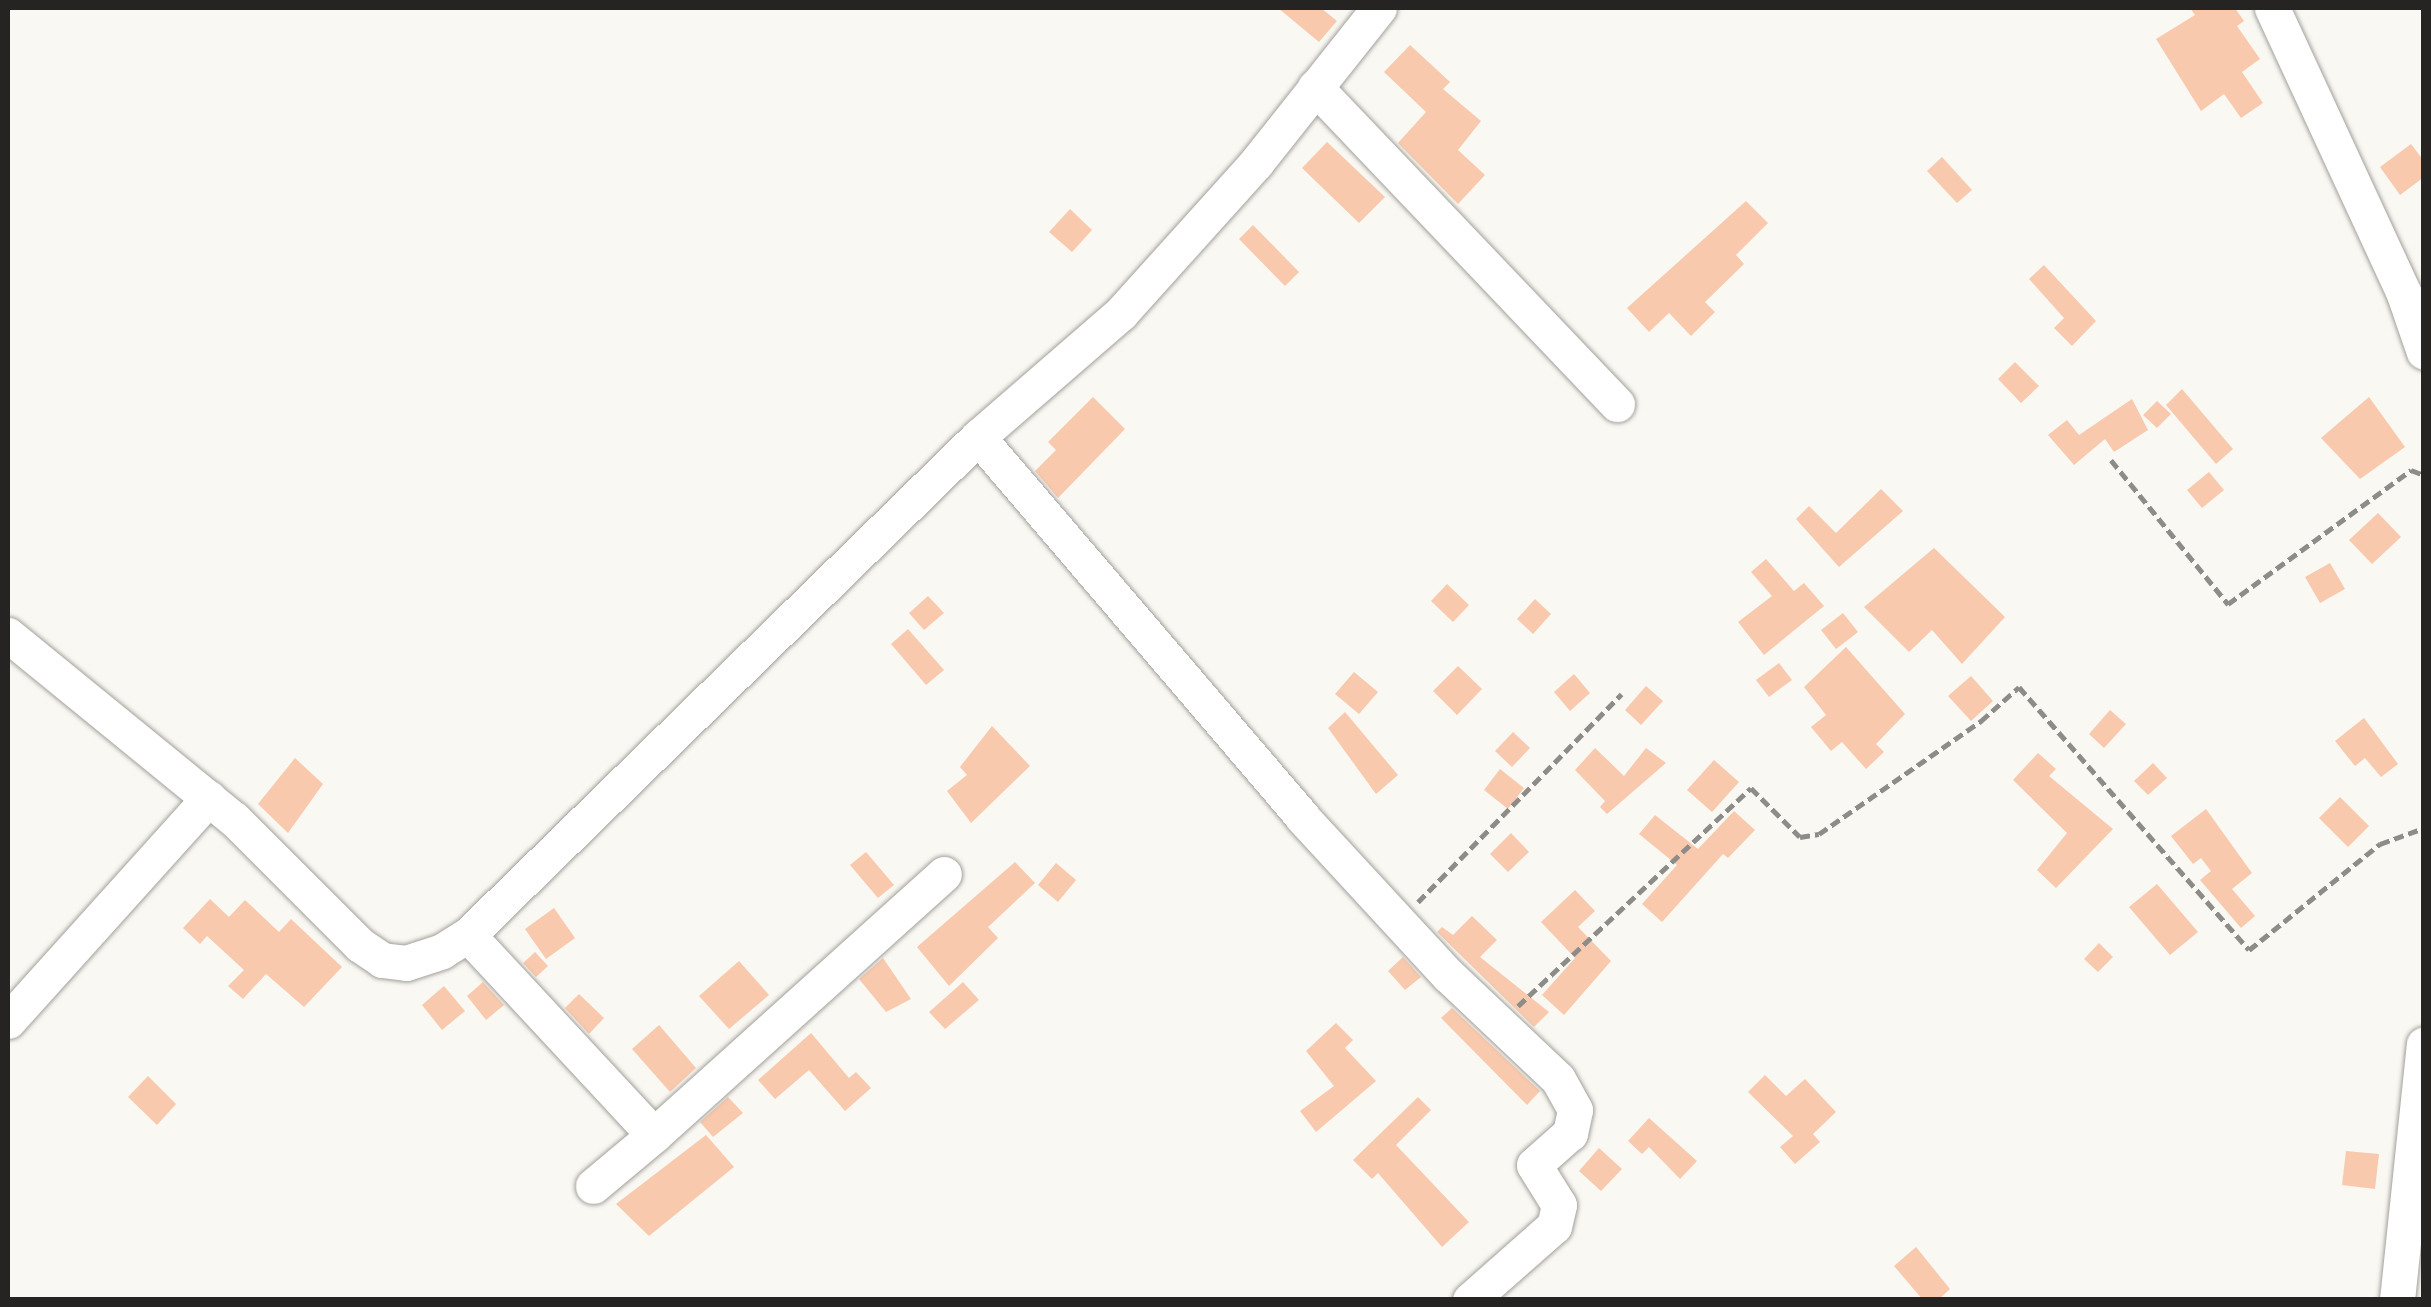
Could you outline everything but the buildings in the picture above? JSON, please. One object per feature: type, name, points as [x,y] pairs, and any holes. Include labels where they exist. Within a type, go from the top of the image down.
[{"type":"street","points":[[8,635],[208,798],[382,960],[406,964],[468,935],[978,437],[1159,275],[1380,8]]},
{"type":"street","points":[[2272,8],[2404,294],[2424,352]]},
{"type":"street","points":[[1315,87],[1617,404]]},
{"type":"street","points":[[978,437],[1302,817],[1402,918],[1448,975],[1502,1022],[1558,1080],[1576,1110],[1570,1132],[1534,1165],[1559,1206],[1554,1226],[1470,1300]]},
{"type":"street","points":[[8,1021],[208,798]]},
{"type":"street","points":[[593,1186],[944,874]]},
{"type":"street","points":[[468,935],[654,1135]]},
{"type":"street","points":[[2397,1300],[2417,1184],[2424,1044]]},
{"type":"path","points":[[2111,460],[2228,604],[2411,470],[2424,475]]},
{"type":"path","points":[[1502,1022],[1630,895],[1751,788],[1800,837],[1819,834],[1981,721],[2019,687],[2249,950],[2380,844],[2424,828]]},
{"type":"path","points":[[1402,918],[1622,694]]}]
